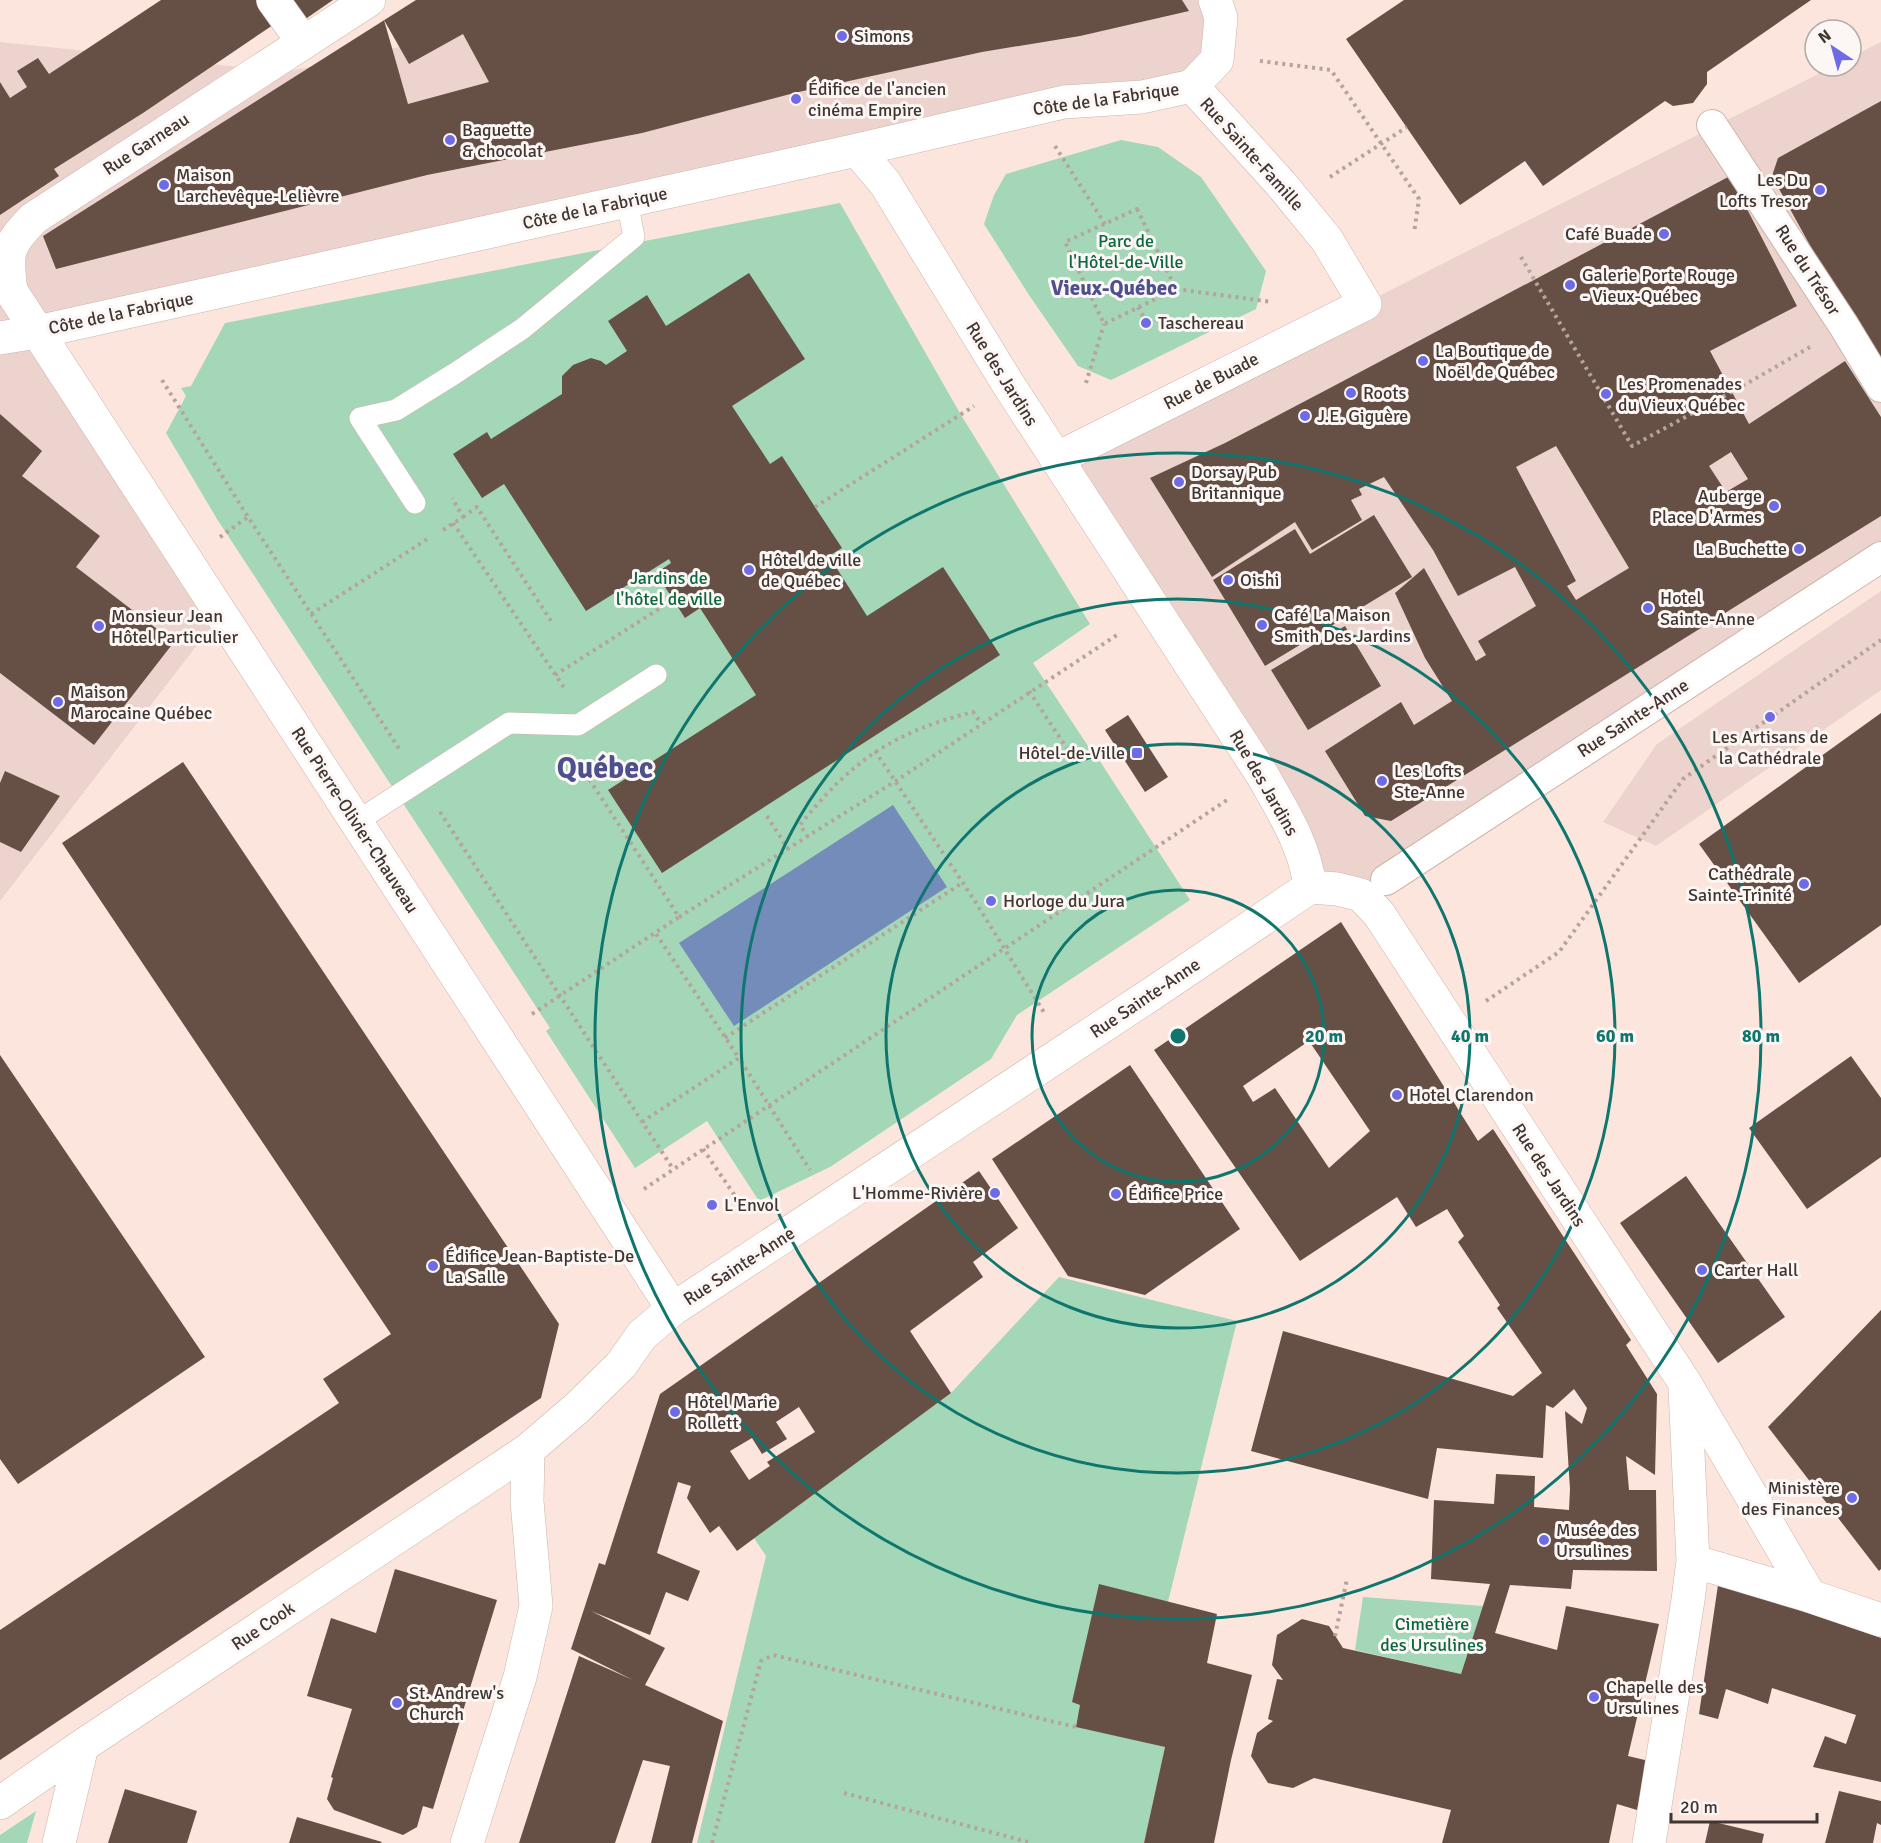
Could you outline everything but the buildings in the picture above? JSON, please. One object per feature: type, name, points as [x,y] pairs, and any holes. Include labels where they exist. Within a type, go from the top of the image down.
[{"type":"street","points":[[273,0],[303,42]]},
{"type":"street","name":"Rue Garneau","points":[[37,332],[11,291],[7,259],[18,234],[34,218],[369,0]]},
{"type":"street","name":"Rue Sainte-Famille","points":[[1215,0],[1221,18],[1217,60],[1192,86],[1281,184],[1326,240],[1365,304]]},
{"type":"street","name":"Côte de la Fabrique","points":[[0,338],[37,332],[1064,102],[1142,97],[1192,86]]},
{"type":"street","name":"Rue du Trésor","points":[[1712,125],[1844,326],[1881,387]]},
{"type":"street","name":"Rue des Jardins","points":[[857,150],[885,183],[1008,384],[1263,776],[1296,834],[1307,866],[1310,886],[1337,889],[1361,896],[1379,914],[1685,1383],[1810,1596]]},
{"type":"street","name":"Rue de Buade","points":[[1056,459],[1365,304]]},
{"type":"street","name":"Rue Pierre-Olivier-Chauveau","points":[[37,332],[673,1309]]},
{"type":"street","name":"Rue Sainte-Anne","points":[[1386,880],[1881,556]]},
{"type":"street","name":"Rue Sainte-Anne","points":[[528,1450],[577,1408],[621,1365],[642,1335],[673,1309],[1150,995],[1310,886]]},
{"type":"street","points":[[1649,1843],[1688,1600],[1692,1561],[1685,1383]]},
{"type":"street","points":[[467,1843],[520,1677],[536,1606],[527,1501],[528,1450]]},
{"type":"street","name":"Rue Cook","points":[[0,1803],[82,1746],[528,1450]]},
{"type":"street","points":[[1692,1561],[1881,1620]]},
{"type":"street","points":[[59,1843],[82,1746]]},
{"type":"lane","points":[[415,503],[360,418],[396,410],[539,315],[634,237],[627,201]]},
{"type":"lane","points":[[356,822],[509,723],[578,725],[656,675]]},
{"type":"path","points":[[1260,61],[1331,70],[1419,199],[1414,233]]},
{"type":"path","points":[[1327,179],[1407,127]]},
{"type":"path","points":[[1054,144],[1105,224]]},
{"type":"path","points":[[1086,383],[1104,324],[1065,243],[1137,208],[1176,290]]},
{"type":"path","points":[[1521,257],[1632,446],[1748,383],[1844,326]]},
{"type":"path","points":[[1104,324],[1176,290],[1279,303]]},
{"type":"path","points":[[1138,307],[1143,316]]},
{"type":"path","points":[[815,507],[1008,384]]},
{"type":"path","points":[[449,493],[463,517]]},
{"type":"path","points":[[311,614],[477,507],[553,624]]},
{"type":"path","points":[[219,538],[248,517]]},
{"type":"path","points":[[453,523],[585,719]]},
{"type":"path","points":[[555,675],[673,600]]},
{"type":"path","points":[[497,1038],[680,917],[894,782],[1155,610]]},
{"type":"path","points":[[1452,1024],[1559,952],[1683,779],[1881,640]]},
{"type":"path","points":[[1029,691],[1071,753]]},
{"type":"path","points":[[808,837],[800,825],[847,773],[875,751],[906,734],[950,718],[973,712],[981,723]]},
{"type":"path","points":[[875,751],[963,883],[1045,1014]]},
{"type":"path","points":[[586,775],[680,917]]},
{"type":"path","points":[[641,1191],[1263,776]]},
{"type":"path","points":[[767,816],[788,849]]},
{"type":"path","points":[[725,1038],[963,883]]},
{"type":"path","points":[[656,934],[811,1170]]},
{"type":"path","points":[[642,1122],[739,1058]]},
{"type":"path","points":[[703,1149],[747,1213]]},
{"type":"path","points":[[1335,1636],[1347,1579]]},
{"type":"path","points":[[712,1843],[761,1661],[772,1655],[1076,1727]]},
{"type":"path","points":[[844,1793],[1032,1843]]},
{"type":"shaded area","points":[[611,0],[1215,0],[1196,99],[1064,102],[37,332],[221,614],[0,901],[0,42],[286,72]]},
{"type":"shaded area","points":[[1881,42],[1881,557],[1361,895],[1310,887],[1056,459],[1810,78],[1863,78],[1863,51]]},
{"type":"shaded area","name":"Les Artisans de la Cathédrale","points":[[1881,591],[1881,690],[1656,846],[1603,822],[1657,744]]},
{"type":"green space","name":"Parc de l'Hôtel-de-Ville","points":[[1121,140],[1158,147],[1201,177],[1266,271],[1256,309],[1111,380],[1078,366],[984,224],[994,195],[1006,174]]},
{"type":"green space","name":"Jardins de l'hôtel de ville","points":[[840,203],[961,415],[1090,624],[1033,663],[1190,900],[1017,1015],[991,1059],[830,1167],[759,1201],[707,1121],[635,1168],[546,1031],[550,1028],[217,519],[166,433],[186,396],[181,388],[191,386],[225,323]]},
{"type":"green space","points":[[1059,1277],[1237,1321],[1168,1602],[1108,1587],[1076,1726],[1165,1747],[1144,1843],[697,1843],[766,1556],[754,1538],[951,1393]]},
{"type":"green space","name":"Cimetière des Ursulines","points":[[1363,1597],[1483,1606],[1461,1674],[1355,1650]]},
{"type":"green space","points":[[36,1811],[27,1843],[0,1843],[0,1835]]},
{"type":"water","points":[[893,805],[947,887],[734,1026],[679,943]]},
{"type":"place","name":"Simons","points":[[842,36]]},
{"type":"place","name":"Édifice de l'ancien cinéma Empire","points":[[796,99]]},
{"type":"place","name":"Baguette & chocolat","points":[[450,140]]},
{"type":"place","name":"Maison Larchevêque-Lelièvre","points":[[164,185]]},
{"type":"place","name":"Les Du Lofts Tresor","points":[[1820,190]]},
{"type":"place","name":"Café Buade","points":[[1664,234]]},
{"type":"place","name":"Galerie Porte Rouge - Vieux-Québec","points":[[1570,285]]},
{"type":"place","name":"Taschereau","points":[[1146,323]]},
{"type":"place","name":"La Boutique de Noël de Québec","points":[[1423,361]]},
{"type":"place","name":"Roots","points":[[1351,393]]},
{"type":"place","name":"Les Promenades du Vieux Québec","points":[[1606,394]]},
{"type":"place","name":"J.E. Giguère","points":[[1305,416]]},
{"type":"place","name":"Dorsay Pub Britannique","points":[[1179,482]]},
{"type":"place","name":"Auberge Place D'Armes","points":[[1774,506]]},
{"type":"place","name":"La Buchette","points":[[1799,549]]},
{"type":"place","name":"Hôtel de ville de Québec","points":[[749,570]]},
{"type":"place","name":"Oishi","points":[[1228,580]]},
{"type":"place","name":"Hotel Sainte-Anne","points":[[1648,608]]},
{"type":"place","name":"Café La Maison Smith Des Jardins","points":[[1262,625]]},
{"type":"place","name":"Monsieur Jean Hôtel Particulier","points":[[99,626]]},
{"type":"place","name":"Maison Marocaine Québec","points":[[58,702]]},
{"type":"place","name":"Les Artisans de la Cathédrale","points":[[1770,717]]},
{"type":"place","name":"Hôtel-de-Ville","points":[[1137,753]]},
{"type":"place","name":"Les Lofts Ste-Anne","points":[[1382,781]]},
{"type":"place","name":"Cathédrale Sainte-Trinité","points":[[1804,884]]},
{"type":"place","name":"Horloge du Jura","points":[[991,901]]},
{"type":"place","name":"Hotel Clarendon","points":[[1397,1095]]},
{"type":"place","name":"L'Homme-Rivière","points":[[995,1193]]},
{"type":"place","name":"Édifice Price","points":[[1116,1194]]},
{"type":"place","name":"L'Envol","points":[[712,1205]]},
{"type":"place","name":"Édifice Jean-Baptiste-De La Salle","points":[[433,1266]]},
{"type":"place","name":"Carter Hall","points":[[1702,1270]]},
{"type":"place","name":"Hôtel Marie Rollett","points":[[675,1412]]},
{"type":"place","name":"Ministère des Finances","points":[[1852,1498]]},
{"type":"place","name":"Musée des Ursulines","points":[[1544,1540]]},
{"type":"place","name":"Chapelle des Ursulines","points":[[1594,1697]]},
{"type":"place","name":"St. Andrew's Church","points":[[397,1703]]},
{"type":"district","name":"Vieux-Québec","points":[[1114,288]]},
{"type":"district","name":"Québec","points":[[605,768]]}]
